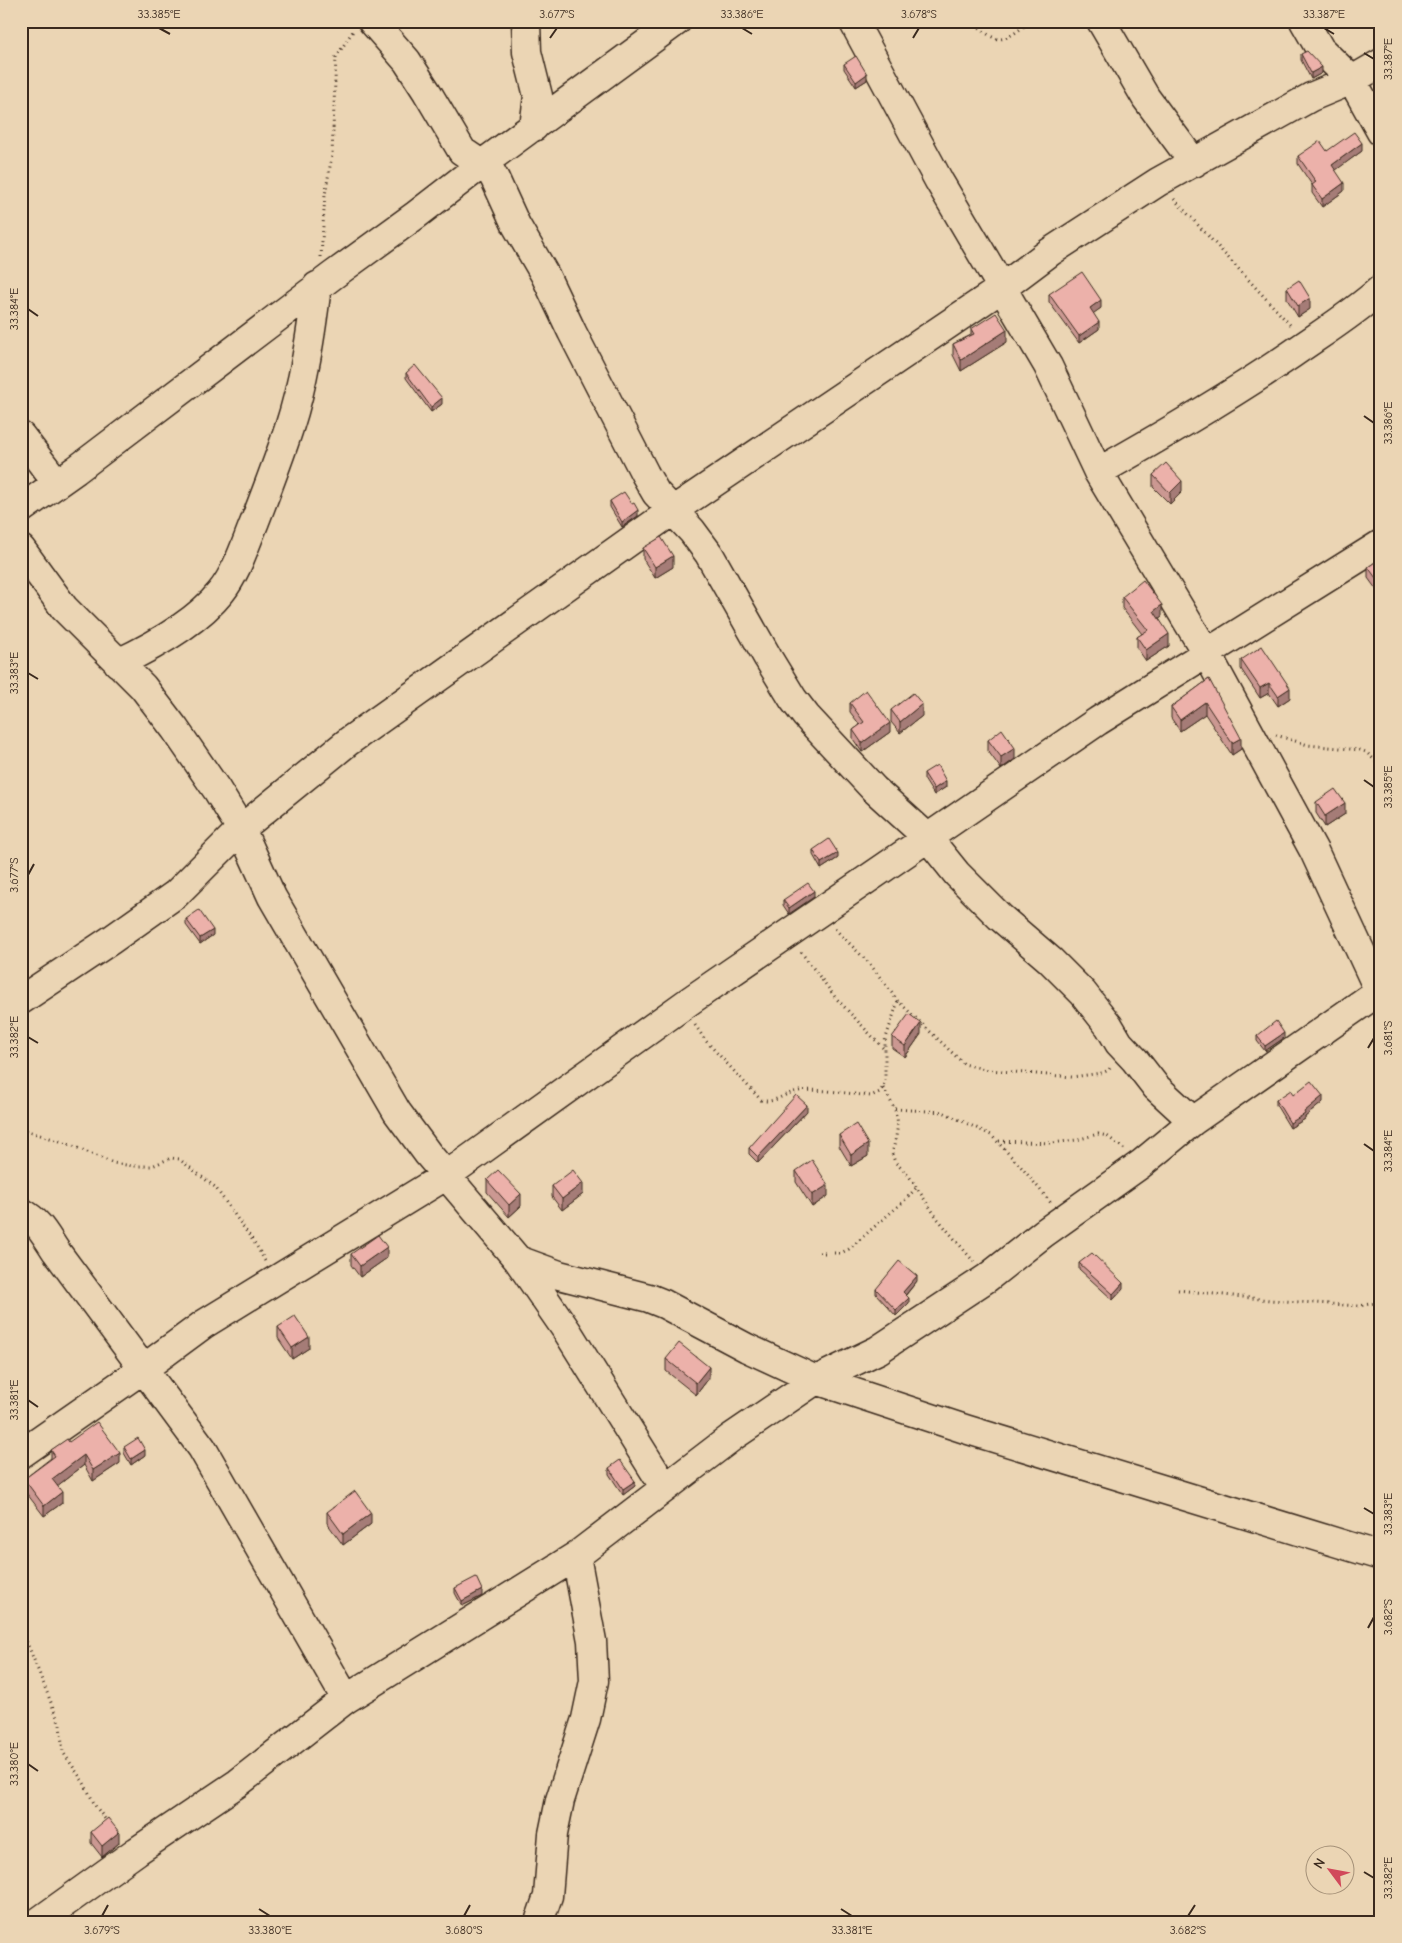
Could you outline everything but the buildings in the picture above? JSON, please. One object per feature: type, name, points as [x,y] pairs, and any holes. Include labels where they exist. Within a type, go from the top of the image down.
[{"type":"street","points":[[526,21],[527,52],[538,96],[534,127]]},
{"type":"street","points":[[21,509],[482,164],[677,21]]},
{"type":"street","points":[[38,1922],[238,1782],[346,1699],[576,1556],[732,1437],[816,1380],[878,1350],[987,1278],[1064,1219],[1141,1164],[1193,1121],[1380,990],[1314,851],[1208,654],[1098,472],[1048,366],[939,181],[853,21]]},
{"type":"street","points":[[1101,21],[1146,98],[1194,163]]},
{"type":"street","points":[[1304,21],[1320,49],[1352,80],[1381,132]]},
{"type":"street","points":[[364,24],[407,61],[462,151],[490,170],[516,225],[545,275],[640,466],[656,493],[692,531],[708,554],[793,700],[874,789],[928,838],[957,874],[1000,917],[1050,960],[1083,993],[1116,1038],[1156,1087],[1193,1121]]},
{"type":"street","points":[[21,1000],[176,894],[240,829],[349,741],[672,512],[1002,288],[1050,252],[1158,182],[1311,97],[1352,80],[1381,63]]},
{"type":"street","points":[[118,664],[152,647],[205,608],[231,578],[266,492],[289,426],[311,337],[318,286]]},
{"type":"street","points":[[1098,472],[1250,383],[1359,309],[1381,289]]},
{"type":"street","points":[[21,436],[57,483]]},
{"type":"street","points":[[21,1454],[204,1324],[447,1175],[682,1007],[1098,721],[1208,654],[1381,544]]},
{"type":"street","points":[[21,549],[64,608],[142,688],[175,729],[217,790],[240,829],[272,897],[397,1112],[428,1154],[518,1260],[567,1331],[665,1488]]},
{"type":"street","points":[[21,1212],[34,1220],[46,1233],[56,1251],[202,1448],[346,1699]]},
{"type":"street","points":[[518,1260],[574,1280],[639,1295],[664,1304],[782,1365],[816,1380],[965,1429],[1381,1556]]},
{"type":"street","points":[[539,1922],[548,1896],[553,1834],[560,1800],[586,1720],[594,1681],[592,1642],[576,1556]]},
{"type":"path","points":[[972,21],[999,39],[1009,36],[1031,21]]},
{"type":"path","points":[[318,286],[325,194],[332,155],[336,57],[364,24]]},
{"type":"path","points":[[1158,182],[1308,343]]},
{"type":"path","points":[[1241,716],[1276,735],[1308,745],[1366,752],[1381,766]]},
{"type":"path","points":[[818,913],[870,964],[898,1001],[964,1064],[977,1068],[1072,1077],[1102,1073],[1111,1067],[1108,1051],[1116,1038]]},
{"type":"path","points":[[788,934],[835,997],[884,1049]]},
{"type":"path","points":[[682,1007],[706,1041],[761,1100],[770,1101],[794,1092],[806,1091],[871,1096],[880,1092],[885,1080],[884,1049],[898,1001]]},
{"type":"path","points":[[883,1088],[898,1118],[892,1154],[893,1159],[917,1187],[937,1218],[987,1278]]},
{"type":"path","points":[[895,1109],[949,1114],[991,1135],[1064,1219]]},
{"type":"path","points":[[21,1129],[66,1143],[113,1163],[152,1166],[171,1158],[179,1159],[215,1187],[224,1198],[256,1244],[276,1280]]},
{"type":"path","points":[[998,1141],[1052,1143],[1102,1134],[1120,1145],[1141,1164]]},
{"type":"path","points":[[819,1253],[840,1253],[849,1250],[917,1187]]},
{"type":"path","points":[[1178,1290],[1270,1300],[1359,1306],[1381,1302]]},
{"type":"path","points":[[21,1633],[26,1640],[60,1725],[64,1752],[84,1782],[96,1807],[112,1827]]}]
